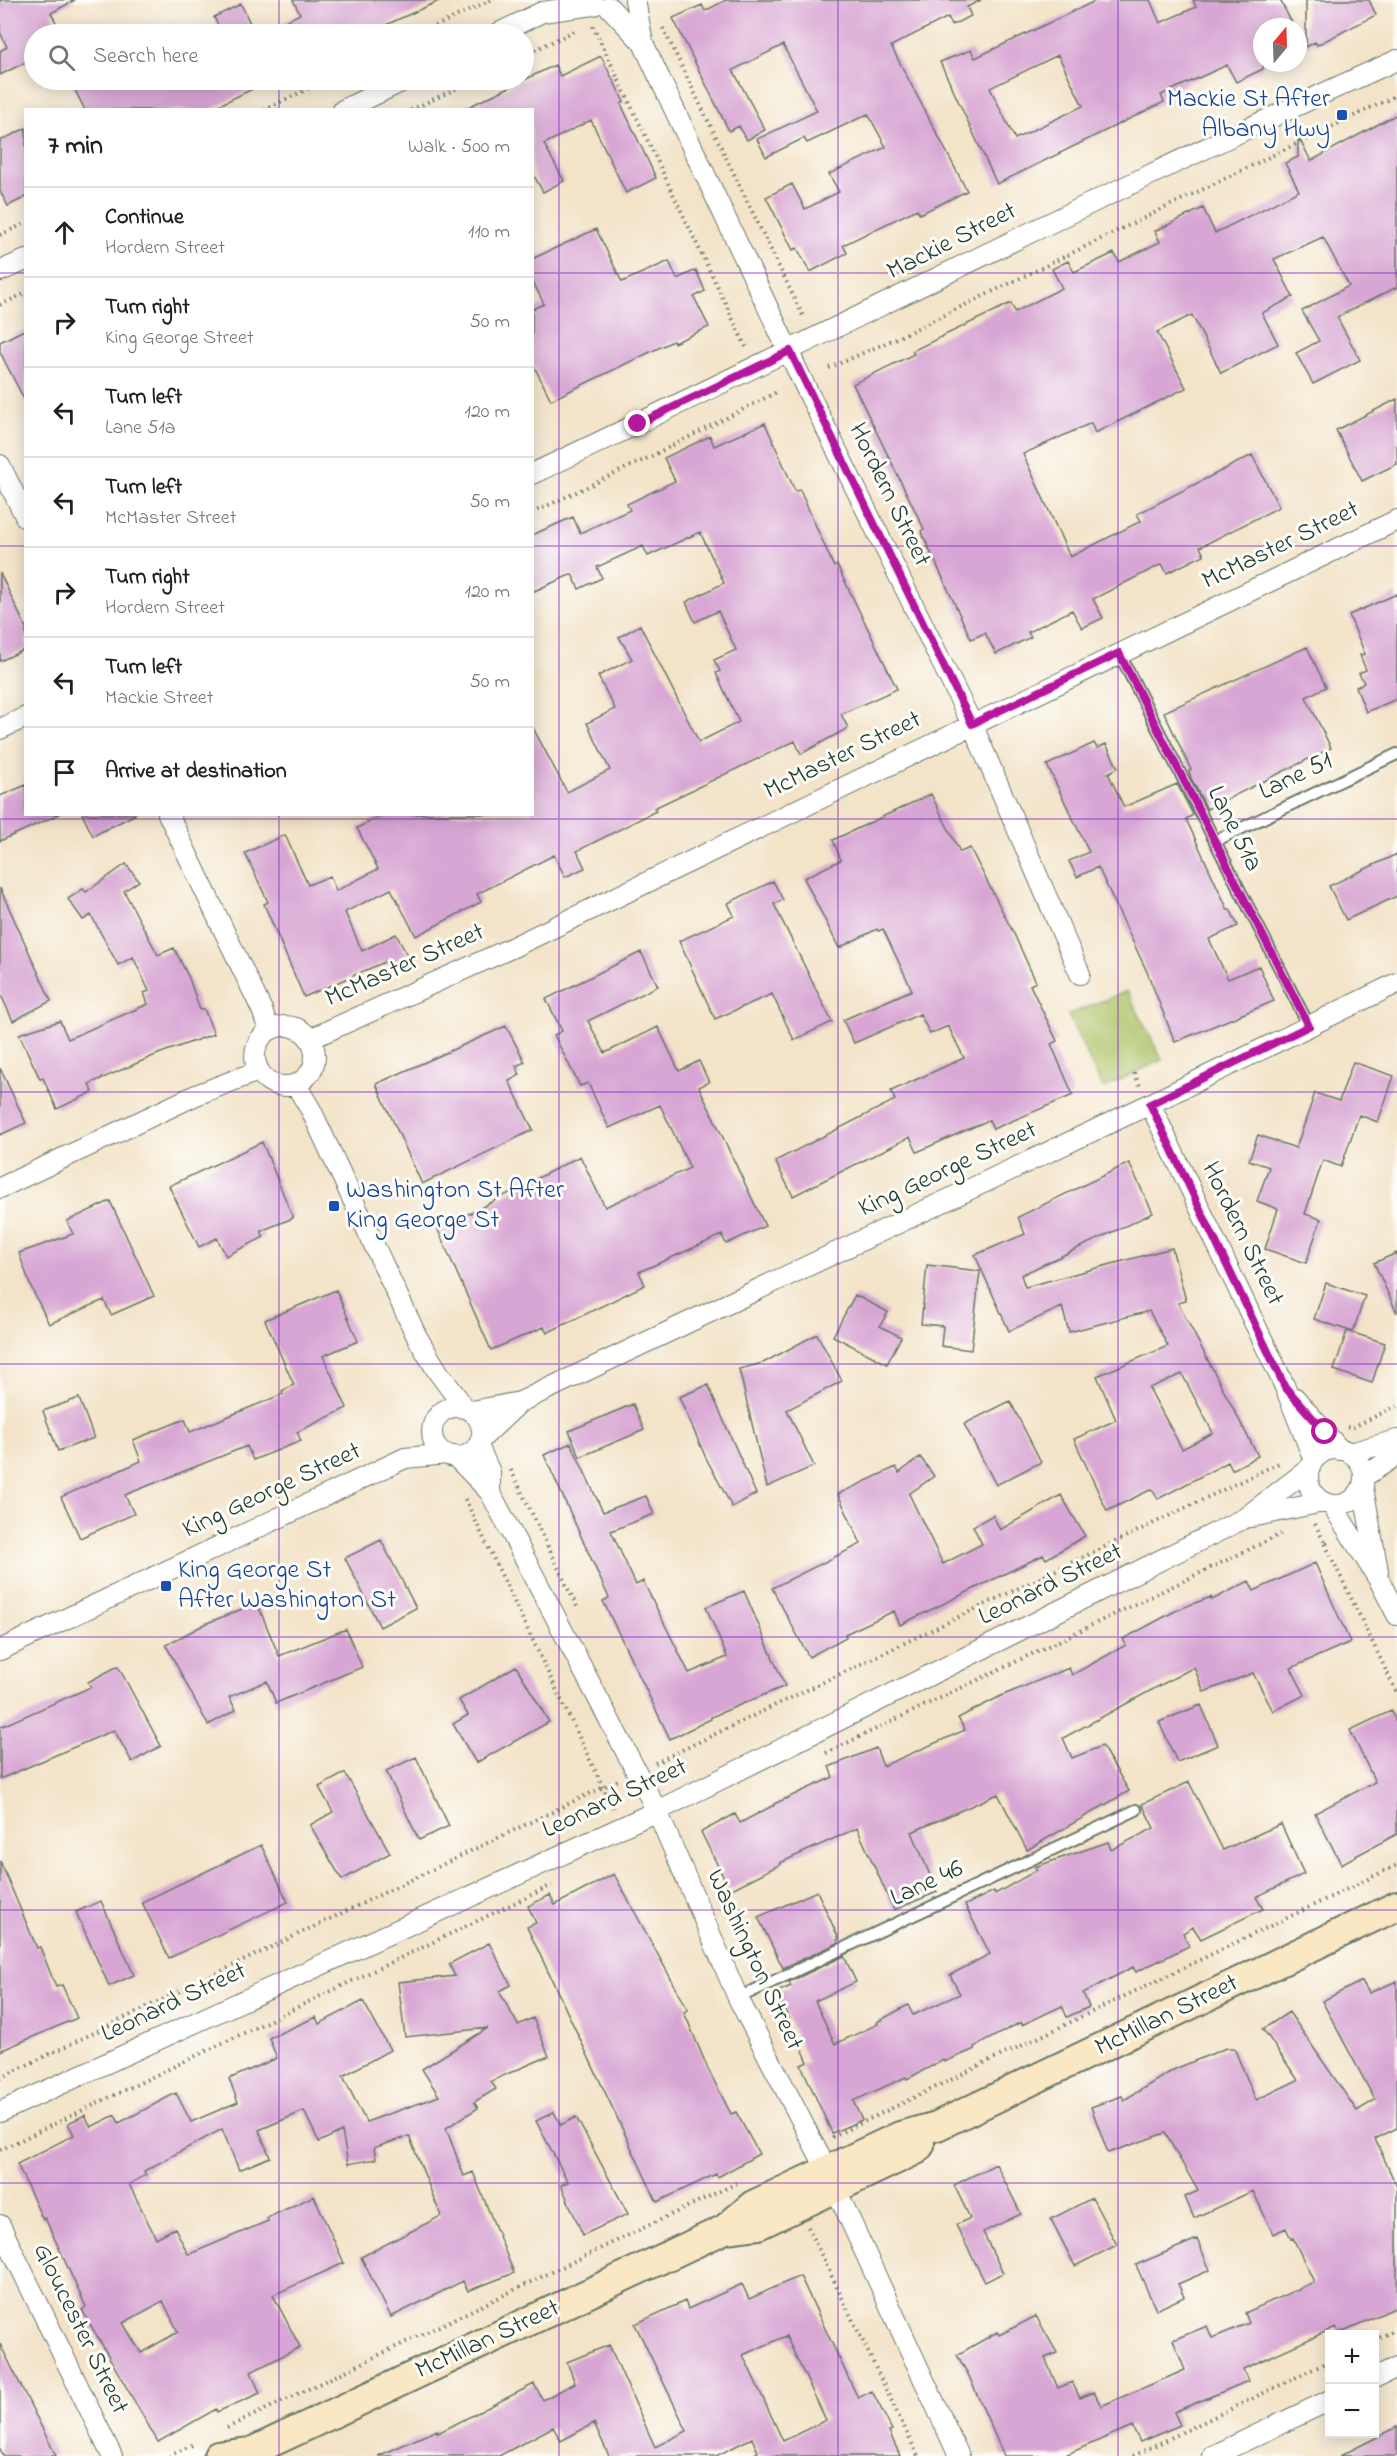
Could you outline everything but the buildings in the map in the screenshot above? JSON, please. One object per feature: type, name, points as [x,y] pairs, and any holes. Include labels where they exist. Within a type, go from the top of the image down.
[{"type":"main road","name":"McMillan Street","points":[[218,2456],[249,2454],[725,2229],[753,2205],[832,2180],[900,2136],[937,2126],[1397,1906]]},
{"type":"street","name":"Hordern Street","points":[[635,0],[643,43],[972,724],[1080,974]]},
{"type":"street","name":"Hordern Street","points":[[603,3],[643,43]]},
{"type":"street","points":[[515,24],[548,6],[603,3]]},
{"type":"street","name":"Mackie Street","points":[[534,473],[790,351],[1111,192],[1397,60]]},
{"type":"street","points":[[348,108],[385,90]]},
{"type":"street","points":[[0,271],[24,261]]},
{"type":"street","points":[[0,465],[24,514]]},
{"type":"street","name":"McMaster Street","points":[[310,1039],[519,944],[1397,520]]},
{"type":"street","points":[[0,729],[24,718]]},
{"type":"street","points":[[169,816],[262,1010],[269,1030]]},
{"type":"street","name":"King George Street","points":[[468,1409],[520,1402],[1150,1104],[1397,983]]},
{"type":"street","points":[[292,1026],[310,1039],[316,1054],[315,1062],[309,1076],[297,1085],[279,1087],[263,1078],[258,1071],[255,1064],[255,1049],[258,1041],[269,1030],[292,1026]]},
{"type":"street","points":[[0,1188],[196,1095],[258,1071]]},
{"type":"street","points":[[297,1085],[311,1110],[417,1337],[438,1372],[481,1423],[480,1442],[464,1456],[451,1455],[436,1444],[434,1423],[440,1393],[438,1372]]},
{"type":"street","name":"Hordern Street","points":[[1150,1104],[1285,1387],[1311,1457]]},
{"type":"street","name":"Hordern Street","points":[[1285,1387],[1345,1451]]},
{"type":"street","name":"King George Street","points":[[480,1442],[520,1402]]},
{"type":"street","points":[[434,1423],[449,1408],[468,1409]]},
{"type":"street","name":"King George Street","points":[[405,1458],[434,1423]]},
{"type":"street","points":[[1397,1440],[1345,1451],[1331,1450],[1311,1457],[1308,1478],[1310,1488],[1328,1504],[1379,1580],[1397,1615]]},
{"type":"street","name":"Washington Street","points":[[480,1442],[490,1472],[490,1492]]},
{"type":"street","points":[[1345,1451],[1358,1459],[1364,1481],[1379,1580]]},
{"type":"street","name":"King George Street","points":[[0,1650],[405,1458],[451,1455]]},
{"type":"street","name":"Washington Street","points":[[451,1455],[490,1492],[637,1771],[657,1811],[738,1998],[832,2180],[959,2456]]},
{"type":"street","points":[[1328,1504],[1342,1505],[1351,1501],[1359,1495],[1364,1481],[1397,1455]]},
{"type":"street","name":"Leonard Street","points":[[0,2112],[657,1811],[1245,1518],[1311,1457]]},
{"type":"street","name":"Leonard Street","points":[[1245,1518],[1328,1504]]},
{"type":"street","name":"Gloucester Street","points":[[0,2225],[112,2456]]},
{"type":"street","points":[[1379,2376],[1397,2367]]},
{"type":"street","points":[[1213,2456],[1325,2402]]},
{"type":"lane","name":"Lane 51a","points":[[1119,653],[1309,1026]]},
{"type":"lane","name":"Lane 51","points":[[1215,841],[1397,754]]},
{"type":"lane","name":"Lane 46","points":[[738,1998],[1136,1810]]},
{"type":"path","points":[[440,24],[491,0]]},
{"type":"path","points":[[658,19],[804,318]]},
{"type":"path","points":[[534,51],[591,23],[746,347]]},
{"type":"path","points":[[268,108],[305,90]]},
{"type":"path","points":[[415,108],[453,90]]},
{"type":"path","points":[[829,368],[895,339],[1397,95]]},
{"type":"path","points":[[0,235],[24,225]]},
{"type":"path","points":[[0,305],[24,294]]},
{"type":"path","points":[[534,512],[652,456],[779,391]]},
{"type":"path","points":[[1325,1432],[1337,1423],[1351,1428],[1397,1406]]},
{"type":"path","points":[[0,2078],[1286,1460],[1311,1457]]},
{"type":"path","points":[[464,1498],[622,1827]]},
{"type":"path","points":[[1325,1544],[1397,1693]]},
{"type":"path","points":[[804,2219],[918,2456]]},
{"type":"path","points":[[1379,2338],[1397,2329]]},
{"type":"path","points":[[1133,2456],[1325,2363]]},
{"type":"green space","points":[[1127,991],[1162,1060],[1103,1088],[1068,1015]]},
{"type":"place","name":"Mackie St After Albany Hwy","points":[[1342,115]]},
{"type":"place","name":"Washington St After King George St","points":[[334,1206]]},
{"type":"place","name":"King George St After Washington St","points":[[166,1586]]},
{"type":"route","points":[[638,424],[790,351],[802,380],[972,724],[1119,653],[1309,1026],[1150,1104],[1285,1387],[1325,1432]]}]
